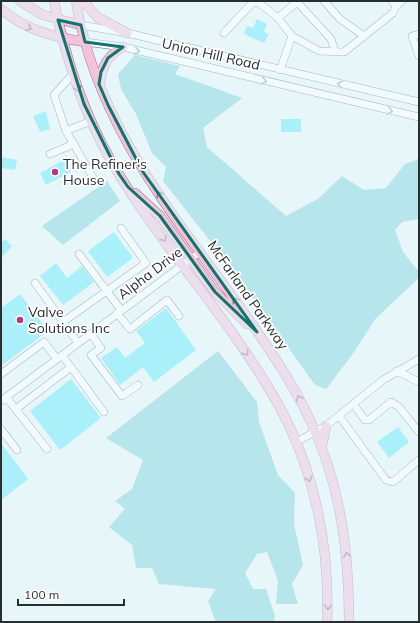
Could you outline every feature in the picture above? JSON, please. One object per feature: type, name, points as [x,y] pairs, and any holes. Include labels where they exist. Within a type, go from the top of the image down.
[{"type":"main road","name":"Union Hill Road","points":[[20,1],[43,15],[81,25]]},
{"type":"main road","points":[[54,1],[72,74],[91,121],[105,149],[128,187],[264,380],[282,412],[296,442],[310,482],[322,536],[327,576],[327,622]]},
{"type":"main road","name":"McFarland Parkway","points":[[76,1],[85,42],[99,84],[114,119],[134,157],[257,332],[290,382],[316,433],[335,490],[344,530],[349,571],[349,622]]},
{"type":"main road","points":[[83,1],[97,17],[127,33]]},
{"type":"main road","name":"Union Hill Road","points":[[1,9],[22,25],[33,30],[62,38],[85,42]]},
{"type":"main road","points":[[99,84],[103,65],[108,58],[122,47]]},
{"type":"main road","points":[[128,187],[160,216],[225,303],[257,332]]},
{"type":"main road","points":[[322,448],[326,426]]},
{"type":"street","points":[[324,1],[340,19],[364,36]]},
{"type":"street","points":[[224,33],[252,3],[258,2],[278,18],[292,36],[319,51],[344,52],[393,12],[394,3],[402,1]]},
{"type":"street","points":[[278,18],[298,2],[331,39],[335,51]]},
{"type":"street","name":"Union Hill Road","points":[[81,25],[127,33],[419,102]]},
{"type":"street","points":[[419,34],[412,36],[419,56]]},
{"type":"street","points":[[280,70],[292,36]]},
{"type":"street","name":"Union Hill Road","points":[[85,42],[122,47],[419,117]]},
{"type":"street","points":[[72,74],[54,96],[66,131],[95,181]]},
{"type":"street","points":[[66,131],[91,121]]},
{"type":"street","points":[[50,154],[74,144]]},
{"type":"street","points":[[63,322],[146,263],[121,228]]},
{"type":"street","name":"Alpha Drive","points":[[4,399],[200,252]]},
{"type":"street","points":[[79,254],[107,291],[130,329],[167,300],[179,316]]},
{"type":"street","points":[[35,283],[78,343]]},
{"type":"street","points":[[90,334],[101,348],[91,355],[122,396],[138,385]]},
{"type":"street","points":[[1,374],[44,342],[71,367],[104,412]]},
{"type":"street","points":[[296,442],[316,433],[354,405],[383,380],[419,359]]},
{"type":"street","points":[[16,409],[71,367]]},
{"type":"street","points":[[397,372],[419,382]]},
{"type":"street","points":[[4,399],[16,409],[47,449]]},
{"type":"street","points":[[354,405],[365,420],[369,420],[391,402],[399,407],[419,432]]},
{"type":"street","points":[[339,416],[386,480],[393,482],[419,460]]},
{"type":"street","points":[[1,429],[17,450]]},
{"type":"highlighted area","points":[[58,20],[81,25],[85,42],[123,47],[108,58],[101,72],[99,84],[108,105],[143,172],[257,332],[215,292],[160,216],[128,187],[119,174],[84,104]]},
{"type":"shaded area","points":[[135,55],[180,66],[175,74],[242,98],[203,128],[207,147],[286,216],[318,199],[342,176],[364,190],[386,188],[405,164],[419,159],[419,219],[402,222],[395,230],[403,252],[419,272],[419,278],[376,318],[352,355],[326,389],[315,385],[233,270],[163,181],[166,167],[152,153],[136,114],[121,89],[118,74]]},
{"type":"shaded area","points":[[107,181],[120,201],[63,245],[42,226]]},
{"type":"shaded area","points":[[218,351],[257,402],[259,422],[278,475],[295,493],[294,524],[303,565],[292,584],[298,604],[276,604],[278,581],[267,552],[257,554],[245,573],[253,589],[266,589],[275,616],[273,622],[216,622],[208,601],[216,589],[159,584],[152,568],[136,568],[132,545],[109,527],[125,509],[115,501],[132,489],[143,460],[106,438]]},
{"type":"building","points":[[257,19],[267,24],[264,32],[269,34],[264,43],[244,34],[247,26],[253,28]]},
{"type":"building","points":[[46,111],[50,129],[40,132],[33,116]]},
{"type":"building","points":[[281,119],[301,119],[301,132],[281,132]]},
{"type":"building","points":[[1,157],[17,160],[15,170],[1,168]]},
{"type":"building","name":"The Refiner's House","points":[[64,160],[71,172],[46,185],[40,173]]},
{"type":"building","points":[[114,232],[133,258],[107,277],[88,251]]},
{"type":"building","points":[[5,239],[12,246],[1,258],[1,243]]},
{"type":"building","points":[[56,263],[67,278],[82,266],[94,282],[63,305],[40,276]]},
{"type":"building","name":"Valve Solutions Inc","points":[[20,294],[48,331],[1,366],[1,308]]},
{"type":"building","points":[[166,308],[196,350],[154,382],[143,367],[120,385],[101,358],[117,347],[125,358],[145,343],[136,331]]},
{"type":"building","points":[[71,379],[101,418],[60,450],[30,411]]},
{"type":"building","points":[[398,427],[409,442],[389,458],[377,442]]},
{"type":"building","points":[[1,443],[28,479],[1,500]]},
{"type":"place","name":"The Refiner's House","points":[[55,172]]},
{"type":"place","name":"Valve Solutions Inc","points":[[20,320]]}]
